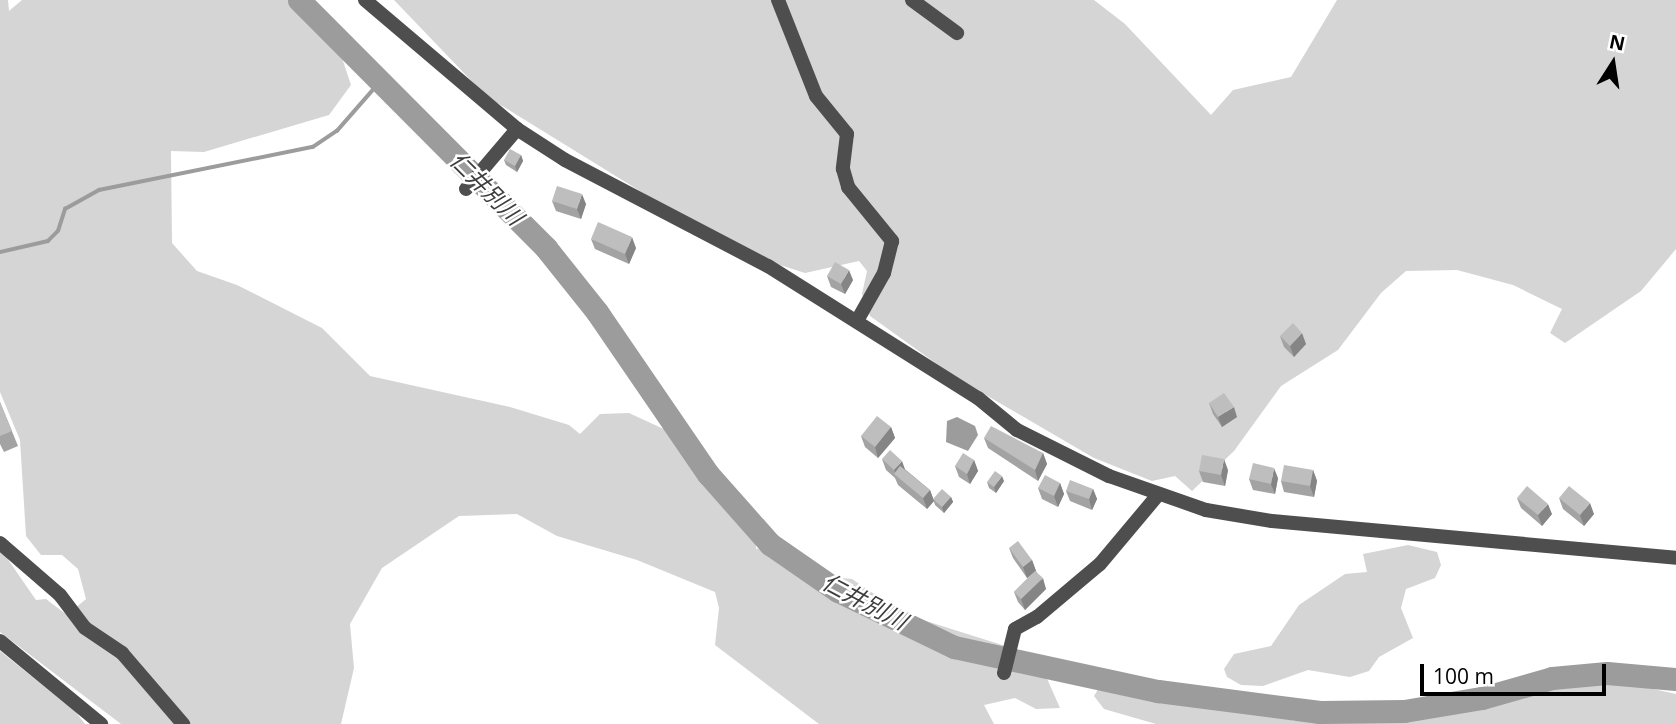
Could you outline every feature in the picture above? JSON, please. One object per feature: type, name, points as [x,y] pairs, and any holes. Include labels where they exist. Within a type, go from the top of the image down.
[{"type":"street","points":[[365,0],[517,128],[565,160],[768,266],[978,398],[1017,429],[1072,460],[1158,495],[1272,521],[1676,558]]},
{"type":"street","points":[[778,0],[816,96],[847,134],[842,169],[848,187],[892,242],[884,273],[857,321]]},
{"type":"street","points":[[912,0],[957,33]]},
{"type":"street","points":[[466,188],[517,128]]},
{"type":"street","points":[[1004,673],[1015,629],[1037,617],[1100,564],[1158,495]]},
{"type":"street","points":[[0,543],[60,595],[85,628],[122,653],[183,724]]},
{"type":"street","points":[[0,641],[101,724]]},
{"type":"shaded area","points":[[0,0],[8,0],[9,11],[22,0],[290,0],[339,49],[351,85],[329,115],[204,152],[171,151],[172,243],[197,271],[237,285],[322,328],[370,376],[510,407],[569,425],[580,434],[600,414],[629,413],[668,431],[720,502],[756,542],[756,549],[786,542],[831,577],[852,579],[904,614],[1037,656],[1060,708],[1036,709],[1015,698],[984,705],[994,724],[819,724],[715,645],[719,608],[715,592],[637,560],[557,536],[517,514],[459,516],[382,568],[350,624],[354,668],[341,724],[121,724],[0,632],[0,548],[36,600],[46,599],[67,615],[86,599],[78,569],[62,555],[41,555],[26,536],[20,440],[0,392]]},
{"type":"shaded area","points":[[394,0],[1094,0],[1125,24],[1211,115],[1233,90],[1291,77],[1337,0],[1676,0],[1676,249],[1641,291],[1565,343],[1550,333],[1562,309],[1513,285],[1457,270],[1406,271],[1381,293],[1338,350],[1281,386],[1234,451],[1192,491],[1175,476],[1152,481],[1094,458],[955,377],[870,316],[862,294],[867,271],[859,261],[805,273],[780,265],[674,212],[486,96]]},
{"type":"shaded area","points":[[957,417],[975,426],[978,435],[968,451],[946,442],[947,421]]},
{"type":"shaded area","points":[[1408,545],[1437,552],[1441,565],[1435,578],[1406,589],[1401,608],[1413,638],[1379,657],[1369,671],[1350,677],[1308,670],[1263,686],[1241,685],[1227,677],[1224,669],[1234,654],[1271,646],[1299,605],[1345,574],[1367,572],[1363,554]]},
{"type":"shaded area","points":[[0,651],[75,711],[85,724],[0,724]]},
{"type":"shaded area","points":[[1568,680],[1622,682],[1676,694],[1676,724],[1156,724],[1104,709],[1094,696],[1100,686],[1296,721],[1374,720],[1438,712],[1482,691]]},
{"type":"building","points":[[510,149],[521,155],[515,166],[504,160]]},
{"type":"building","points":[[557,186],[582,194],[577,209],[552,201]]},
{"type":"building","points":[[598,222],[632,237],[625,254],[591,239]]},
{"type":"building","points":[[835,262],[849,270],[841,284],[827,276]]},
{"type":"building","points":[[1293,323],[1302,333],[1290,346],[1280,336]]},
{"type":"building","points":[[1224,393],[1234,407],[1218,417],[1209,403]]},
{"type":"building","points":[[0,402],[12,431],[0,436]]},
{"type":"building","points":[[877,416],[891,427],[875,447],[861,436]]},
{"type":"building","points":[[991,426],[1043,453],[1035,470],[984,438]]},
{"type":"building","points":[[890,450],[902,461],[894,470],[882,459]]},
{"type":"building","points":[[963,453],[974,460],[967,474],[955,466]]},
{"type":"building","points":[[1202,455],[1224,459],[1221,475],[1199,471]]},
{"type":"building","points":[[1253,463],[1274,468],[1271,484],[1249,479]]},
{"type":"building","points":[[1284,465],[1313,470],[1310,486],[1281,481]]},
{"type":"building","points":[[900,466],[930,490],[923,498],[894,474]]},
{"type":"building","points":[[995,471],[1002,476],[994,487],[987,482]]},
{"type":"building","points":[[1045,475],[1060,483],[1054,496],[1038,488]]},
{"type":"building","points":[[1070,480],[1093,489],[1089,499],[1066,491]]},
{"type":"building","points":[[1527,486],[1548,504],[1538,515],[1517,498]]},
{"type":"building","points":[[1569,486],[1590,503],[1580,515],[1559,498]]},
{"type":"building","points":[[942,489],[951,497],[942,507],[933,499]]},
{"type":"building","points":[[1018,541],[1032,560],[1023,567],[1009,548]]},
{"type":"building","points":[[1035,571],[1043,578],[1021,599],[1014,592]]},
{"type":"waterway","name":"仁井別川","points":[[299,0],[546,248],[597,312],[708,474],[770,544],[838,591],[954,647],[1158,691],[1320,712],[1404,711],[1482,698],[1552,678],[1607,673],[1676,679]]},
{"type":"waterway","points":[[0,252],[48,241],[58,231],[65,209],[99,190],[313,147],[337,131],[378,84]]}]
